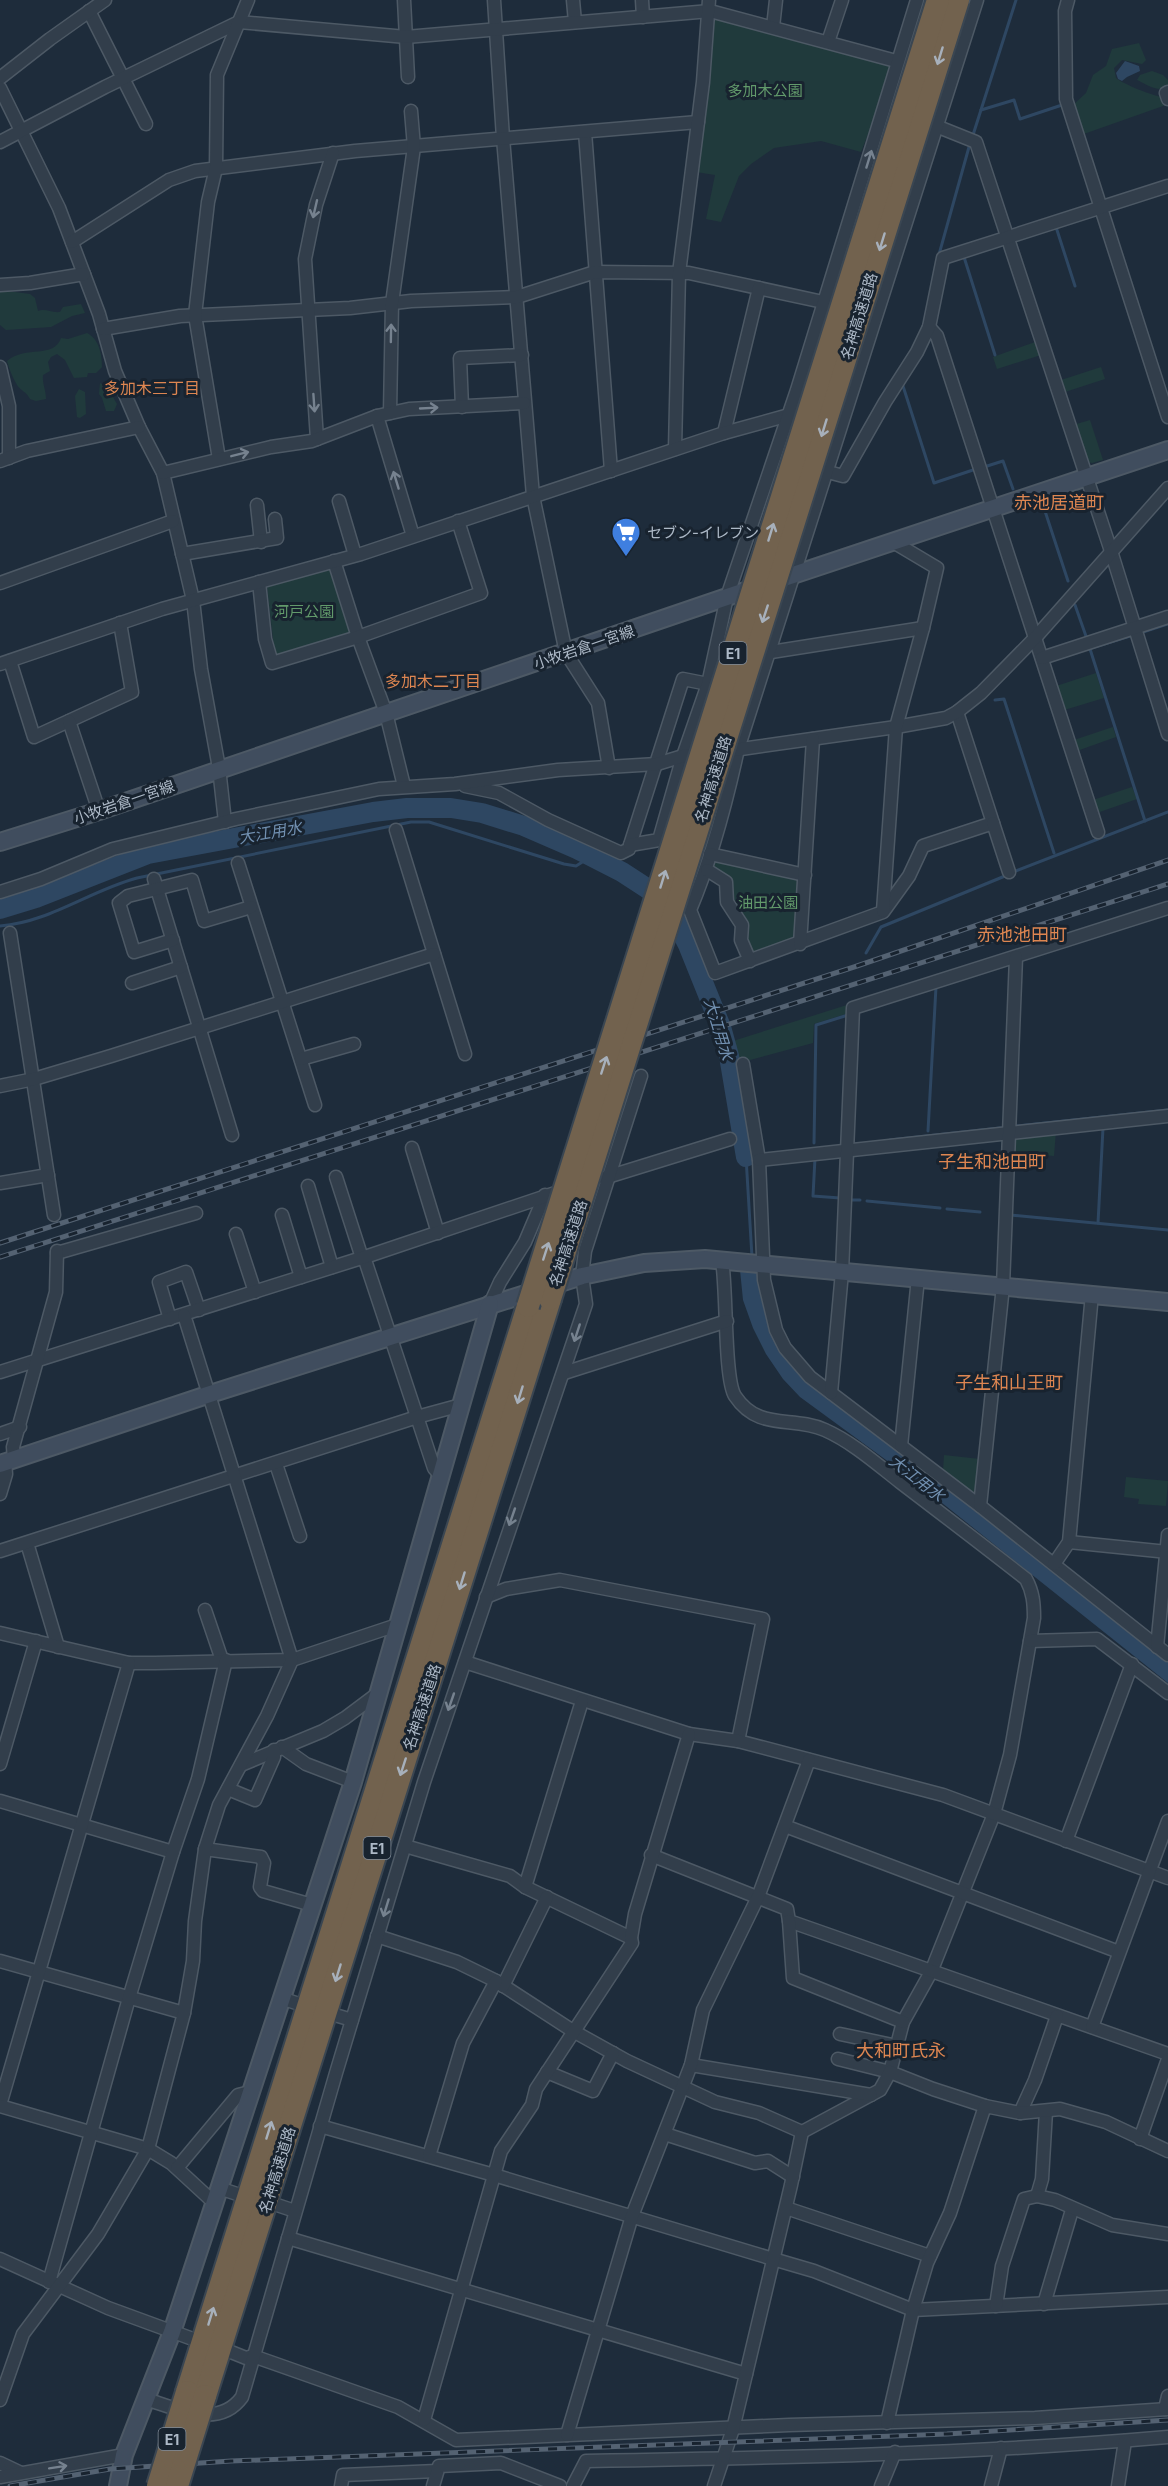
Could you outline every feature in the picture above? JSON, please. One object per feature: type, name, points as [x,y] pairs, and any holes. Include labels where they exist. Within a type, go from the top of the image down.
[{"type":"highway","name":"名神高速道路","points":[[177,2486],[196,2394],[528,1306],[938,0]]},
{"type":"highway","name":"名神高速道路","points":[[158,2486],[196,2394],[550,1299],[958,0]]},
{"type":"street","points":[[0,78],[105,0]]},
{"type":"street","points":[[219,459],[195,315],[208,202],[216,168],[217,75],[248,0]]},
{"type":"street","points":[[404,0],[408,77]]},
{"type":"street","points":[[494,0],[502,138],[533,496],[566,653],[598,703],[609,768]]},
{"type":"street","points":[[573,0],[575,22]]},
{"type":"street","points":[[642,0],[643,17]]},
{"type":"street","points":[[773,27],[776,0]]},
{"type":"street","points":[[828,42],[842,0]]},
{"type":"street","points":[[630,845],[659,840],[683,756],[708,684],[727,597],[789,415],[822,302],[871,154],[896,61],[917,0]]},
{"type":"street","points":[[977,0],[771,652],[738,749],[727,799],[706,870],[690,910],[716,973],[883,912],[909,876],[923,846],[993,823]]},
{"type":"street","points":[[1068,0],[1065,11],[1066,99],[1168,417]]},
{"type":"street","points":[[675,449],[679,273],[710,6]]},
{"type":"street","points":[[0,142],[239,22],[406,37],[643,17],[710,6],[773,27],[896,61]]},
{"type":"street","points":[[89,11],[146,124]]},
{"type":"street","points":[[0,87],[59,208],[103,329],[115,371],[139,427],[163,473],[193,600],[201,669],[219,768],[225,822]]},
{"type":"street","points":[[1168,92],[1166,93],[1168,99]]},
{"type":"street","points":[[411,111],[414,147],[392,303],[383,415],[413,536]]},
{"type":"street","points":[[72,242],[169,180],[195,171],[333,153],[698,122]]},
{"type":"street","points":[[936,126],[976,142],[1009,237],[1085,478],[1111,551],[1168,734]]},
{"type":"street","points":[[585,132],[611,471]]},
{"type":"street","points":[[317,439],[306,259],[316,205],[333,153]]},
{"type":"street","points":[[828,472],[843,476],[885,402],[904,375],[929,327],[943,258],[1168,186]]},
{"type":"street","points":[[103,329],[195,315],[516,297],[595,272],[679,273],[822,302]]},
{"type":"street","points":[[0,285],[30,283],[84,274]]},
{"type":"street","points":[[724,433],[759,288]]},
{"type":"street","points":[[929,327],[937,336],[1098,832]]},
{"type":"street","points":[[810,346],[863,362]]},
{"type":"street","points":[[462,407],[460,358],[522,355]]},
{"type":"street","points":[[0,367],[9,406],[4,460],[27,451],[139,427]]},
{"type":"street","points":[[163,473],[317,439],[383,415],[409,409],[524,403]]},
{"type":"street","points":[[120,623],[132,692],[34,737],[5,662],[120,623],[193,600],[355,555],[724,433],[789,415]]},
{"type":"street","name":"小牧岩倉一宮線","points":[[0,842],[99,811],[219,768],[1168,450]]},
{"type":"street","points":[[0,892],[41,879],[113,849],[379,789],[455,784],[558,770],[657,764],[683,756],[946,718],[981,693],[1035,638],[1168,488]]},
{"type":"street","points":[[339,501],[355,555]]},
{"type":"street","points":[[257,505],[261,542]]},
{"type":"street","points":[[182,554],[277,538],[275,519]]},
{"type":"street","points":[[0,583],[173,520]]},
{"type":"street","points":[[259,582],[265,639],[272,663],[358,637],[481,593],[458,521]]},
{"type":"street","points":[[883,912],[896,727],[937,568],[895,543]]},
{"type":"street","points":[[334,561],[358,637],[386,713],[404,786]]},
{"type":"street","points":[[1042,658],[1168,617]]},
{"type":"street","points":[[771,652],[923,628]]},
{"type":"street","points":[[455,784],[500,793],[548,820],[621,853],[629,849],[683,679],[708,684]]},
{"type":"street","points":[[957,712],[1009,872]]},
{"type":"street","points":[[69,721],[99,811]]},
{"type":"street","points":[[800,944],[813,739]]},
{"type":"street","points":[[396,830],[465,1054]]},
{"type":"street","points":[[710,854],[805,875]]},
{"type":"street","points":[[238,863],[315,1105]]},
{"type":"street","points":[[706,870],[726,882],[727,902],[741,926],[741,940],[750,961]]},
{"type":"street","points":[[173,940],[134,952],[119,903],[128,896],[155,884],[192,880],[204,921],[251,907]]},
{"type":"street","points":[[155,884],[232,1135]]},
{"type":"street","points":[[831,1393],[843,1272],[853,1008],[1168,908]]},
{"type":"street","points":[[10,933],[54,1215]]},
{"type":"street","points":[[0,1086],[34,1079],[434,954]]},
{"type":"street","points":[[980,1506],[1003,1286],[1016,957]]},
{"type":"street","points":[[132,983],[181,967]]},
{"type":"street","points":[[301,1059],[354,1044]]},
{"type":"street","points":[[743,1064],[759,1160],[761,1264],[768,1304],[781,1339],[810,1377],[980,1506],[1168,1655]]},
{"type":"street","points":[[146,2399],[194,2414],[214,2415],[226,2412],[242,2397],[397,1870],[444,1722],[586,1304],[582,1276],[585,1251],[641,1076]]},
{"type":"street","points":[[759,1160],[1168,1116]]},
{"type":"street","points":[[0,1372],[438,1233],[545,1195],[730,1139]]},
{"type":"street","points":[[412,1148],[438,1233]]},
{"type":"street","points":[[0,1183],[48,1175]]},
{"type":"street","points":[[336,1177],[434,1468],[440,1475]]},
{"type":"street","points":[[308,1186],[332,1267]]},
{"type":"street","points":[[117,2486],[124,2455],[172,2332],[250,2092],[289,2000],[312,1905],[337,1852],[353,1782],[380,1700],[397,1625],[490,1304],[500,1282],[525,1242],[545,1195]]},
{"type":"street","points":[[0,1494],[7,1462],[20,1427],[56,1292],[57,1252],[196,1213]]},
{"type":"street","points":[[282,1215],[301,1277]]},
{"type":"street","points":[[236,1234],[255,1292]]},
{"type":"street","points":[[7,1462],[490,1304],[582,1276],[644,1263],[705,1259],[1168,1302]]},
{"type":"street","points":[[729,1261],[727,1321],[730,1378],[734,1394],[742,1404],[755,1416],[767,1420],[804,1424],[825,1430],[869,1458],[1026,1579],[1032,1590],[1034,1601],[1030,1641],[1010,1755],[994,1814],[931,1972],[903,2022],[890,2072],[880,2090],[801,2132]]},
{"type":"street","points":[[170,1319],[159,1282],[186,1272],[199,1310]]},
{"type":"street","points":[[902,1446],[918,1278]]},
{"type":"street","points":[[1054,1564],[1069,1542],[1092,1294]]},
{"type":"street","points":[[0,2400],[5,2365],[22,2334],[53,2284],[98,2235],[148,2149],[183,2013],[193,1961],[195,1922],[205,1849],[219,1805],[267,1716],[291,1660],[184,1315]]},
{"type":"street","points":[[564,1373],[727,1321]]},
{"type":"street","points":[[0,1551],[417,1417],[461,1405]]},
{"type":"street","points":[[0,1434],[20,1427]]},
{"type":"street","points":[[276,1464],[300,1536]]},
{"type":"street","points":[[1157,1647],[1168,1535]]},
{"type":"street","points":[[1069,1542],[1167,1552]]},
{"type":"street","points":[[27,1543],[58,1647]]},
{"type":"street","points":[[486,1597],[506,1589],[560,1580],[763,1619],[738,1740]]},
{"type":"street","points":[[53,2284],[91,2132],[129,1998],[173,1852],[198,1779],[224,1660],[204,1610]]},
{"type":"street","points":[[0,1633],[129,1663],[291,1660],[397,1625]]},
{"type":"street","points":[[1030,1641],[1097,1639],[1168,1693]]},
{"type":"street","points":[[0,1764],[36,1641]]},
{"type":"street","points":[[465,1662],[689,1734],[738,1740],[943,1795],[1168,1878]]},
{"type":"street","points":[[129,1663],[0,2106],[148,2149],[177,2169],[208,2198],[237,2194]]},
{"type":"street","points":[[1066,1841],[1132,1664]]},
{"type":"street","points":[[241,1765],[323,1731],[380,1700]]},
{"type":"street","points":[[525,1887],[582,1701]]},
{"type":"street","points":[[428,1718],[444,1722]]},
{"type":"street","points":[[424,2420],[501,2151],[532,2105],[536,2089],[632,1943],[635,1914],[651,1855],[689,1734]]},
{"type":"street","points":[[278,1749],[306,1764],[353,1782]]},
{"type":"street","points":[[228,1788],[255,1800],[278,1749]]},
{"type":"street","points":[[567,2435],[632,2216],[691,2065],[703,2010],[758,1897],[808,1760]]},
{"type":"street","points":[[0,1801],[173,1852]]},
{"type":"street","points":[[1092,2027],[1168,1821]]},
{"type":"street","points":[[785,1826],[1119,1953]]},
{"type":"street","points":[[405,1846],[510,1876],[525,1887],[631,1938]]},
{"type":"street","points":[[205,1849],[261,1857],[264,1863],[260,1887],[263,1891],[312,1905]]},
{"type":"street","points":[[651,1855],[787,1909],[793,1978],[903,2022]]},
{"type":"street","points":[[383,1866],[397,1870]]},
{"type":"street","points":[[429,2156],[463,2043],[500,1983],[547,1897]]},
{"type":"street","points":[[789,1921],[1168,2054]]},
{"type":"street","points":[[377,1936],[457,1962],[500,1983],[573,2031],[613,2053],[715,2102],[759,2113],[801,2132]]},
{"type":"street","points":[[0,1961],[183,2013]]},
{"type":"street","points":[[335,2015],[352,2020]]},
{"type":"street","points":[[1020,2114],[1035,2080],[1057,2016]]},
{"type":"street","points":[[840,2034],[897,2046]]},
{"type":"street","points":[[547,2072],[593,2091],[613,2053]]},
{"type":"street","points":[[1140,2139],[1168,2059]]},
{"type":"street","points":[[838,2060],[890,2072],[985,2106],[1020,2114],[1060,2109],[1106,2122],[1168,2151]]},
{"type":"street","points":[[691,2065],[872,2095]]},
{"type":"street","points":[[177,2169],[238,2095],[250,2092]]},
{"type":"street","points":[[887,2423],[913,2310],[930,2256],[950,2213],[985,2106]]},
{"type":"street","points":[[1037,2196],[1042,2179],[1046,2111]]},
{"type":"street","points":[[320,2126],[494,2175],[814,2271],[913,2310],[1168,2297]]},
{"type":"street","points":[[714,2486],[733,2429],[786,2208],[801,2132]]},
{"type":"street","points":[[665,2134],[755,2163],[768,2161],[793,2177]]},
{"type":"street","points":[[996,2306],[1002,2266],[1024,2199],[1037,2196],[1055,2200],[1072,2210],[1112,2225],[1168,2234]]},
{"type":"street","points":[[277,2205],[295,2211]]},
{"type":"street","points":[[786,2208],[930,2256]]},
{"type":"street","points":[[1044,2304],[1072,2210]]},
{"type":"street","points":[[288,2238],[746,2374]]},
{"type":"street","points":[[0,2259],[53,2284],[189,2338]]},
{"type":"street","points":[[231,2352],[246,2358],[254,2356],[398,2407],[456,2440],[1035,2418],[1167,2409],[1168,2396]]},
{"type":"street","points":[[573,2486],[586,2461],[723,2459],[1001,2448],[1168,2437]]},
{"type":"street","points":[[1118,2486],[1125,2441]]},
{"type":"street","points":[[991,2486],[1001,2448]]},
{"type":"street","points":[[881,2486],[895,2452]]},
{"type":"street","points":[[0,2477],[124,2455]]},
{"type":"street","points":[[0,2463],[22,2473]]},
{"type":"street","points":[[433,2486],[439,2466],[501,2463],[560,2486]]},
{"type":"street","points":[[341,2486],[343,2475],[437,2471]]},
{"type":"street","points":[[402,2486],[404,2472]]},
{"type":"green space","name":"多加木公園","points":[[714,15],[895,66],[861,152],[821,141],[774,148],[751,164],[739,176],[721,222],[706,219],[715,175],[696,172]]},
{"type":"green space","points":[[1139,43],[1146,60],[1142,64],[1122,60],[1114,68],[1116,78],[1138,89],[1163,97],[1166,105],[1081,135],[1072,106],[1086,93],[1093,75],[1106,66],[1112,49]]},
{"type":"green space","points":[[1152,71],[1163,75],[1168,80],[1168,87],[1160,89],[1137,80],[1140,75]]},
{"type":"green space","points":[[0,290],[30,294],[35,298],[38,311],[60,312],[63,307],[81,304],[85,313],[72,316],[51,327],[6,330],[0,325]]},
{"type":"green space","points":[[87,333],[99,347],[102,367],[96,373],[88,373],[87,377],[74,378],[65,360],[57,354],[48,362],[50,371],[43,375],[46,399],[36,401],[30,399],[17,385],[7,361],[14,356],[52,348],[61,338],[68,339]]},
{"type":"green space","points":[[1038,341],[1041,355],[997,369],[993,357]]},
{"type":"green space","points":[[1101,367],[1105,379],[1062,393],[1058,381]]},
{"type":"green space","points":[[100,383],[108,389],[117,404],[114,411],[106,411],[99,394]]},
{"type":"green space","points":[[79,389],[85,392],[86,414],[80,418],[77,417],[75,396]]},
{"type":"green space","points":[[1090,420],[1103,460],[1092,463],[1085,461],[1073,425]]},
{"type":"green space","name":"河戸公園","points":[[329,568],[351,633],[275,656],[267,587]]},
{"type":"green space","points":[[1096,673],[1104,698],[1061,711],[1053,687]]},
{"type":"green space","points":[[1113,727],[1116,737],[1074,752],[1071,741]]},
{"type":"green space","points":[[1132,787],[1137,799],[1094,814],[1090,801]]},
{"type":"green space","name":"油田公園","points":[[714,860],[798,878],[794,940],[754,954],[712,867]]},
{"type":"green space","points":[[850,1004],[849,1013],[814,1024],[813,1043],[739,1063],[733,1041]]},
{"type":"green space","points":[[1056,1131],[1054,1156],[1010,1152],[1013,1137]]},
{"type":"green space","points":[[944,1455],[980,1459],[977,1491],[972,1494],[943,1471]]},
{"type":"green space","points":[[1126,1477],[1168,1481],[1166,1506],[1138,1504],[1139,1499],[1124,1497]]},
{"type":"water","points":[[1125,61],[1139,66],[1140,71],[1122,81],[1118,79],[1116,73]]},
{"type":"water","points":[[739,1260],[756,1261],[756,1273],[760,1281],[765,1310],[783,1351],[1168,1661],[1168,1683],[912,1479],[800,1397],[783,1379],[766,1354],[753,1328],[743,1300]]},
{"type":"waterway","points":[[973,135],[1016,0]]},
{"type":"waterway","points":[[981,110],[1014,100],[1020,119],[1062,105]]},
{"type":"waterway","points":[[938,258],[969,147]]},
{"type":"waterway","points":[[1054,228],[1056,227],[1075,286]]},
{"type":"waterway","points":[[964,257],[995,355]]},
{"type":"waterway","points":[[903,386],[934,483],[976,469]]},
{"type":"waterway","points":[[984,467],[1003,461],[1013,489]]},
{"type":"waterway","points":[[1043,505],[1068,581]]},
{"type":"waterway","points":[[1075,605],[1087,639]]},
{"type":"waterway","points":[[1143,632],[1168,624]]},
{"type":"waterway","points":[[1088,649],[1130,636]]},
{"type":"waterway","points":[[1090,649],[1145,821]]},
{"type":"waterway","points":[[995,700],[1004,699],[1054,853]]},
{"type":"waterway","name":"大江用水","points":[[0,909],[36,898],[148,854],[373,812],[407,808],[451,808],[482,813],[524,826],[622,872],[665,900],[688,945],[721,1027],[729,1056],[746,1157]]},
{"type":"waterway","points":[[1013,872],[1168,812]]},
{"type":"waterway","points":[[0,926],[36,919],[102,890],[137,878],[411,822],[429,822],[564,864],[576,866],[592,856]]},
{"type":"waterway","points":[[866,953],[881,927],[1005,876]]},
{"type":"waterway","points":[[928,1131],[936,987]]},
{"type":"waterway","points":[[814,1143],[816,1025],[848,1015]]},
{"type":"waterway","points":[[1017,1126],[1168,1110]]},
{"type":"waterway","points":[[890,1140],[1000,1128]]},
{"type":"waterway","points":[[1098,1223],[1103,1128]]},
{"type":"waterway","name":"大江用水","points":[[746,1157],[752,1257]]},
{"type":"waterway","points":[[815,1158],[813,1196],[840,1198]]},
{"type":"waterway","points":[[852,1200],[860,1200]]},
{"type":"waterway","points":[[867,1201],[940,1208]]},
{"type":"waterway","points":[[947,1209],[980,1212]]},
{"type":"waterway","points":[[1010,1215],[1168,1230]]},
{"type":"railway","points":[[0,1243],[854,967],[1168,860]]},
{"type":"railway","points":[[0,1257],[1168,884]]},
{"type":"railway","points":[[10,2486],[110,2469],[231,2461],[947,2434],[1168,2420]]},
{"type":"place","name":"セブン-イレブン","points":[[626,558]]},
{"type":"district","name":"多加木三丁目","points":[[152,388]]},
{"type":"district","name":"赤池居道町","points":[[1059,502]]},
{"type":"district","name":"多加木二丁目","points":[[433,681]]},
{"type":"district","name":"赤池池田町","points":[[1022,934]]},
{"type":"district","name":"子生和池田町","points":[[992,1161]]},
{"type":"district","name":"子生和山王町","points":[[1009,1382]]},
{"type":"district","name":"大和町氏永","points":[[901,2050]]}]
